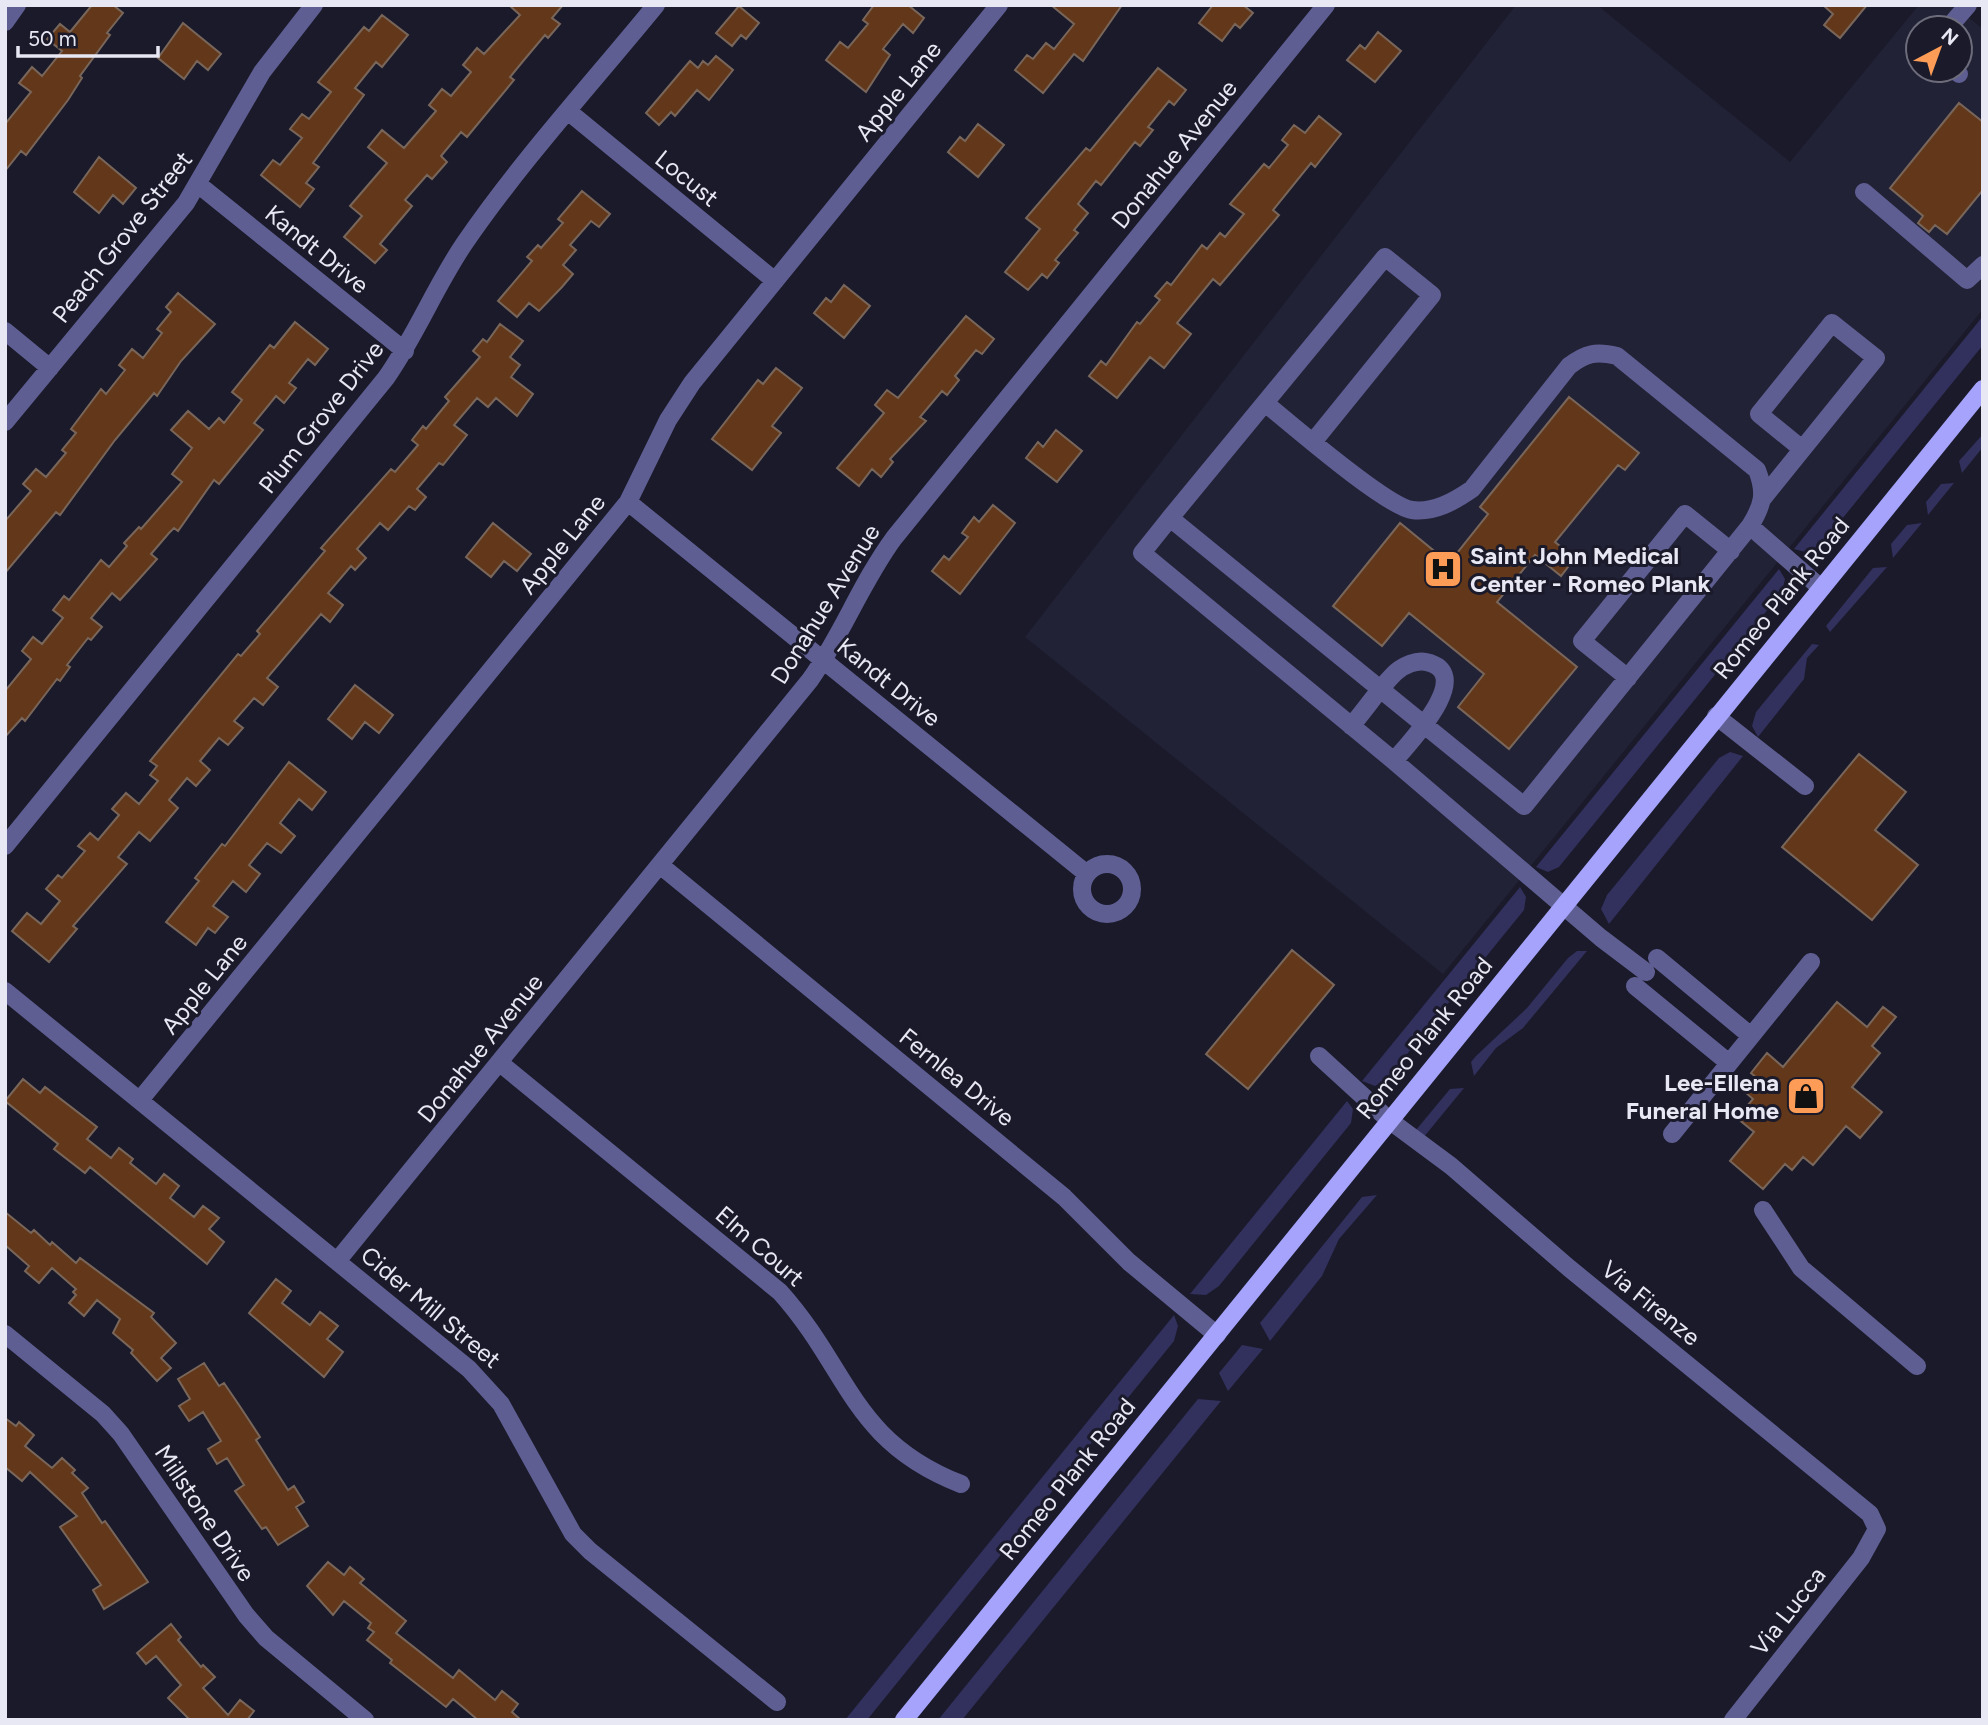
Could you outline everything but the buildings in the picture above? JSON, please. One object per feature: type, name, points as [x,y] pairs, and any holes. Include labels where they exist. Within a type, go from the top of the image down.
[{"type":"main road","name":"Romeo Plank Road","points":[[904,1720],[1983,389]]},
{"type":"street","points":[[5,22],[17,5]]},
{"type":"street","name":"Peach Grove Street","points":[[5,422],[199,186],[262,72],[314,5]]},
{"type":"street","name":"Plum Grove Drive","points":[[5,846],[405,351],[466,242],[656,5]]},
{"type":"street","name":"Apple Lane","points":[[140,1100],[628,502],[679,402],[999,5]]},
{"type":"street","name":"Donahue Avenue","points":[[338,1260],[824,661],[869,575],[894,538],[1326,5]]},
{"type":"street","name":"Locust","points":[[569,112],[775,281]]},
{"type":"street","name":"Kandt Drive","points":[[199,186],[405,351]]},
{"type":"street","points":[[1864,192],[1968,280],[1983,265]]},
{"type":"street","points":[[1312,442],[1432,295],[1385,257],[1142,553],[1394,761],[1562,906],[1646,972],[1751,1036]]},
{"type":"street","points":[[1763,498],[1876,358],[1832,323],[1759,414],[1802,449]]},
{"type":"street","points":[[5,331],[50,368]]},
{"type":"street","points":[[1170,518],[1524,806],[1731,551],[1763,505],[1763,486],[1757,470],[1617,356],[1599,352],[1584,354],[1569,366],[1472,489],[1453,502],[1434,508],[1412,510],[1394,503],[1265,403]]},
{"type":"street","name":"Kandt Drive","points":[[628,502],[1087,874]]},
{"type":"street","points":[[1628,678],[1582,641],[1590,631],[1685,514],[1731,551]]},
{"type":"street","points":[[1750,526],[1821,588]]},
{"type":"street","points":[[1351,726],[1397,671],[1410,663],[1426,662],[1436,667],[1443,676],[1444,691],[1440,705],[1394,761]]},
{"type":"street","points":[[1716,716],[1805,786]]},
{"type":"street","name":"Fernlea Drive","points":[[660,865],[1064,1197],[1119,1253],[1217,1335]]},
{"type":"street","points":[[1672,1134],[1811,962]]},
{"type":"street","points":[[1646,972],[1729,1063]]},
{"type":"street","name":"Cider Mill Street","points":[[5,990],[338,1260],[488,1387],[513,1424],[559,1514],[590,1551],[777,1702]]},
{"type":"street","name":"Via Firenze","points":[[1319,1056],[1389,1120],[1451,1166],[1569,1268],[1852,1498],[1870,1514],[1877,1530]]},
{"type":"street","name":"Elm Court","points":[[500,1063],[780,1292],[812,1331],[845,1390],[880,1434],[919,1465],[961,1484]]},
{"type":"street","points":[[1763,1210],[1789,1255],[1801,1268],[1917,1366]]},
{"type":"street","name":"Millstone Drive","points":[[5,1334],[103,1414],[137,1456],[246,1615],[266,1638],[365,1720]]},
{"type":"street","name":"Via Lucca","points":[[1733,1720],[1861,1558],[1877,1530]]},
{"type":"shaded area","points":[[1516,5],[1597,5],[1790,162],[1904,23],[1904,84],[1974,84],[1974,22],[1983,29],[1983,309],[1443,974],[1025,637]]},
{"type":"shaded area","points":[[1919,5],[1953,5],[1964,14],[1912,14]]},
{"type":"shaded area","points":[[1983,316],[1983,345],[1821,545],[1809,553],[1794,549]]},
{"type":"shaded area","points":[[1983,434],[1983,447],[1962,473],[1959,461]]},
{"type":"shaded area","points":[[1954,483],[1928,515],[1926,502],[1941,484]]},
{"type":"shaded area","points":[[1922,523],[1893,558],[1891,544],[1907,525]]},
{"type":"shaded area","points":[[1887,567],[1830,632],[1826,626],[1873,568]]},
{"type":"shaded area","points":[[1779,569],[1785,579],[1782,592],[1559,867],[1548,872],[1536,867]]},
{"type":"shaded area","points":[[1812,644],[1819,645],[1807,658],[1804,679],[1758,737],[1752,726],[1756,712]]},
{"type":"shaded area","points":[[1730,752],[1743,756],[1609,924],[1601,909],[1607,895],[1719,758]]},
{"type":"shaded area","points":[[1520,887],[1526,897],[1524,910],[1386,1080],[1375,1086],[1362,1081]]},
{"type":"shaded area","points":[[1577,951],[1587,951],[1523,1028],[1496,1048],[1474,1076],[1471,1062],[1527,1008],[1568,958]]},
{"type":"shaded area","points":[[1464,1088],[1414,1149],[1411,1136],[1450,1089]]},
{"type":"shaded area","points":[[1347,1101],[1353,1109],[1351,1123],[1219,1286],[1206,1295],[1190,1294]]},
{"type":"shaded area","points":[[1377,1195],[1339,1239],[1322,1276],[1270,1341],[1260,1323],[1362,1197]]},
{"type":"shaded area","points":[[1174,1315],[1178,1326],[1174,1341],[867,1720],[845,1720]]},
{"type":"shaded area","points":[[1242,1345],[1263,1349],[1228,1391],[1219,1373]]},
{"type":"shaded area","points":[[1198,1399],[1221,1401],[962,1720],[938,1720]]},
{"type":"place","name":"Saint John Medical Center - Romeo Plank","points":[[1443,569]]},
{"type":"place","name":"Lee-Ellena Funeral Home","points":[[1806,1096]]}]
